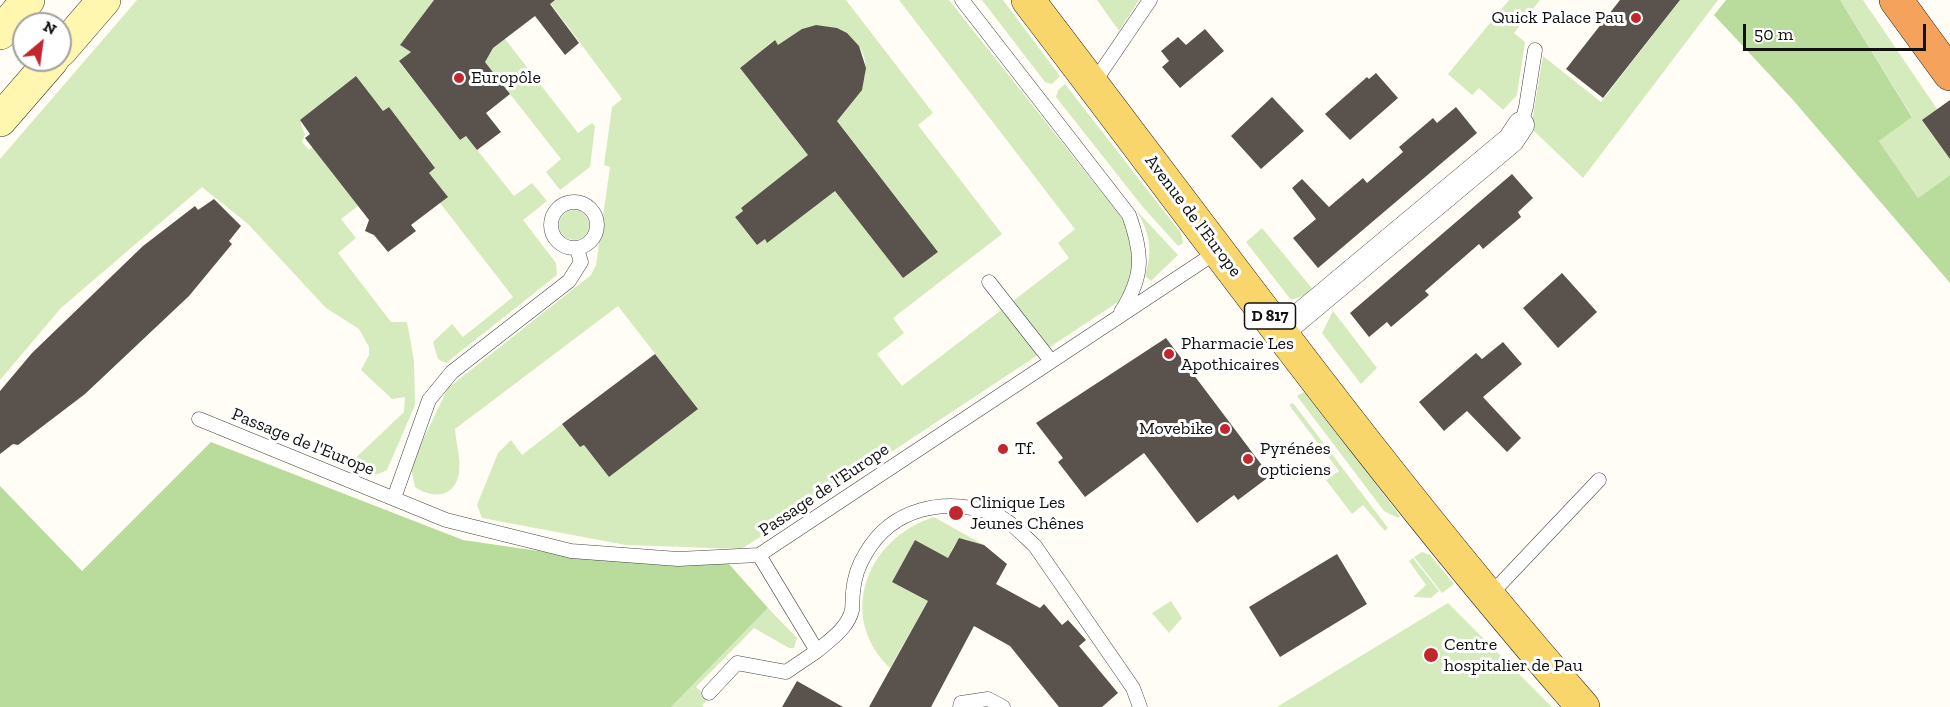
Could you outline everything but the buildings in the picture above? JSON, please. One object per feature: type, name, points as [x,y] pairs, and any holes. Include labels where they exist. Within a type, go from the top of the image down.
[{"type":"highway","points":[[1896,0],[1950,74]]},
{"type":"main road","points":[[0,33],[28,0]]},
{"type":"main road","points":[[72,37],[104,0]]},
{"type":"main road","name":"Avenue de l'Europe","points":[[1028,0],[1282,332],[1489,597],[1583,707]]},
{"type":"main road","points":[[0,120],[42,72]]},
{"type":"main road","name":"Avenue de l'Europe","points":[[1515,629],[1609,707]]},
{"type":"street","points":[[1282,332],[1511,140],[1521,125]]},
{"type":"lane","points":[[962,0],[1129,215],[1140,246],[1139,261],[1133,293],[1118,317]]},
{"type":"lane","points":[[1093,84],[1150,0]]},
{"type":"lane","points":[[1521,125],[1535,50]]},
{"type":"lane","points":[[394,498],[429,400],[452,372],[569,280],[581,262],[577,249]]},
{"type":"lane","name":"Passage de l'Europe","points":[[199,419],[446,520],[571,551],[678,559],[759,555],[1219,250]]},
{"type":"lane","points":[[989,282],[1051,361]]},
{"type":"lane","points":[[1489,597],[1599,480]]},
{"type":"lane","points":[[709,693],[737,663],[786,672],[837,635],[852,611],[858,571],[866,552],[879,536],[912,512],[936,506],[963,507],[993,513],[1015,527],[1035,546],[1133,688],[1140,707]]},
{"type":"lane","points":[[759,555],[817,651]]},
{"type":"lane","points":[[960,707],[962,703],[987,699],[1003,707]]},
{"type":"green space","points":[[137,0],[434,0],[400,45],[411,52],[399,62],[460,140],[466,136],[514,196],[532,183],[547,201],[523,220],[556,263],[557,275],[446,363],[438,359],[433,342],[452,324],[463,337],[513,297],[440,203],[447,196],[429,173],[435,168],[389,107],[377,116],[361,96],[367,91],[356,76],[300,120],[305,135],[302,142],[309,150],[317,143],[324,162],[358,206],[341,219],[356,238],[338,253],[391,322],[407,322],[414,361],[415,405],[387,470],[371,475],[347,466],[404,412],[405,397],[392,399],[361,370],[369,355],[369,347],[359,329],[326,308],[248,224],[202,187],[61,308],[0,380],[0,159]]},
{"type":"green space","points":[[467,0],[505,39],[578,133],[592,123],[595,126],[590,167],[560,190],[546,172],[561,159],[485,62]]},
{"type":"green space","points":[[548,0],[846,0],[933,113],[918,125],[1002,234],[893,318],[904,333],[877,354],[902,386],[1069,258],[1058,243],[1075,229],[899,0],[949,0],[1125,222],[1135,250],[1129,282],[1118,302],[741,549],[626,545],[482,518],[477,505],[498,453],[511,440],[522,455],[562,424],[580,447],[584,445],[609,477],[698,409],[618,306],[455,429],[459,473],[457,481],[448,492],[428,493],[415,487],[411,468],[414,458],[448,388],[591,275],[596,265],[610,167],[604,165],[612,107],[622,99]],"holes":[[[816,25],[846,35],[863,53],[866,65],[864,78],[859,92],[849,106],[834,87],[819,97],[938,252],[903,278],[840,197],[835,185],[767,243],[765,239],[757,245],[735,217],[743,211],[741,208],[802,160],[813,157],[805,147],[803,149],[740,68],[774,40],[793,64],[802,29]]]},
{"type":"green space","points":[[982,0],[1003,0],[1060,76],[1052,84],[1045,82]]},
{"type":"green space","points":[[1097,0],[1139,0],[1119,31]]},
{"type":"green space","points":[[1509,0],[1540,0],[1514,33],[1525,42],[1517,95],[1503,110],[1479,88],[1472,95],[1448,74]]},
{"type":"green space","points":[[1680,0],[1718,0],[1583,178],[1531,128],[1543,56],[1601,102]]},
{"type":"green space","points":[[1726,0],[1840,0],[1912,117],[1879,141],[1918,198],[1950,175],[1950,283],[1793,100],[1714,15]]},
{"type":"green space","points":[[1840,0],[1863,0],[1950,128],[1950,175],[1918,198],[1879,141],[1912,116]]},
{"type":"green space","points":[[1065,84],[1181,233],[1183,243],[1178,246],[1142,206],[1056,97],[1058,90]]},
{"type":"green space","points":[[574,210],[580,211],[588,219],[588,231],[580,239],[574,240],[568,239],[560,231],[559,225],[560,219],[568,211]]},
{"type":"green space","points":[[1136,210],[1178,255],[1151,281],[1145,276],[1149,258],[1149,242]]},
{"type":"green space","points":[[1262,228],[1315,292],[1291,300],[1246,242]]},
{"type":"green space","points":[[1333,311],[1377,368],[1361,384],[1322,333]]},
{"type":"green space","points":[[1305,391],[1400,516],[1398,518],[1384,511],[1297,396]]},
{"type":"green space","points":[[1293,403],[1388,528],[1385,531],[1363,505],[1352,514],[1326,480],[1339,471],[1289,405]]},
{"type":"green space","points":[[211,442],[463,540],[580,557],[729,564],[768,608],[671,707],[0,707],[0,486],[82,571]]},
{"type":"green space","points":[[934,517],[984,545],[959,538],[951,551],[951,560],[915,540],[892,582],[928,601],[890,668],[874,647],[865,625],[863,603],[867,581],[876,560],[891,542],[911,527]]},
{"type":"green space","points":[[1422,552],[1430,555],[1454,584],[1442,593],[1414,557]]},
{"type":"green space","points":[[1413,558],[1439,591],[1431,598],[1413,597],[1426,585],[1409,561]]},
{"type":"green space","points":[[1171,601],[1182,618],[1169,633],[1152,613]]},
{"type":"green space","name":"Centre hospitalier de Pau","points":[[1448,603],[1552,707],[1277,707]]},
{"type":"green space","points":[[768,608],[797,638],[794,648],[789,648],[754,628],[696,687],[709,698],[702,705],[704,707],[671,707]]},
{"type":"place","name":"Quick Palace Pau","points":[[1636,18]]},
{"type":"place","name":"Europôle","points":[[459,78]]},
{"type":"place","name":"Pharmacie Les Apothicaires","points":[[1169,354]]},
{"type":"place","name":"Movebike","points":[[1225,429]]},
{"type":"place","name":"Tf.","points":[[1003,449]]},
{"type":"place","name":"Pyrénées opticiens","points":[[1248,459]]},
{"type":"place","name":"Clinique Les Jeunes Chênes","points":[[956,513]]},
{"type":"place","name":"Centre hospitalier de Pau","points":[[1431,655]]}]
